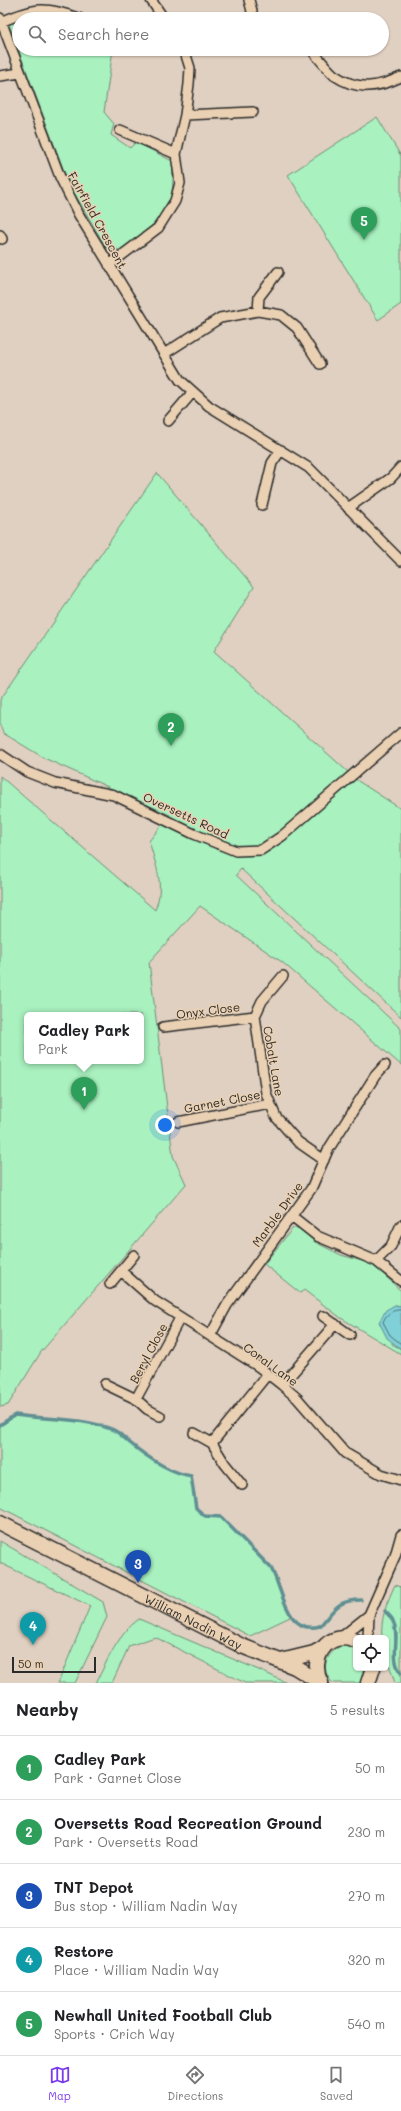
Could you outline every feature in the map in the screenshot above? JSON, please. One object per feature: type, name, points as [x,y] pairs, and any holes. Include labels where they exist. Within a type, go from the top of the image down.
[{"type":"main road","name":"William Nadin Way","points":[[0,1523],[242,1646],[281,1661],[304,1672],[321,1683]]},
{"type":"main road","points":[[281,1661],[314,1654],[339,1639],[353,1641]]},
{"type":"main road","points":[[321,1683],[316,1669],[317,1662],[324,1648]]},
{"type":"main road","points":[[368,1683],[372,1671]]},
{"type":"main road","points":[[374,1671],[379,1683]]},
{"type":"street","points":[[151,0],[159,12]]},
{"type":"street","points":[[249,0],[252,12]]},
{"type":"street","name":"Fairfield Crescent","points":[[24,12],[40,9],[60,12]]},
{"type":"street","name":"Fairfield Crescent","points":[[12,16],[0,20],[12,52]]},
{"type":"street","name":"Fairfield Crescent","points":[[14,56],[60,177],[79,215],[180,380],[192,393],[209,406],[281,450],[313,472],[401,561]]},
{"type":"street","points":[[109,265],[158,228],[169,213],[180,183],[176,154],[185,115],[190,68],[186,56]]},
{"type":"street","points":[[317,56],[334,74],[358,86],[384,85],[401,77]]},
{"type":"street","points":[[0,76],[20,73]]},
{"type":"street","points":[[185,115],[253,112]]},
{"type":"street","points":[[120,130],[176,154]]},
{"type":"street","points":[[258,311],[259,296],[278,272]]},
{"type":"street","points":[[164,354],[220,318],[258,311],[281,315],[297,328],[320,364]]},
{"type":"street","points":[[168,421],[192,393]]},
{"type":"street","points":[[262,505],[272,463],[281,450]]},
{"type":"street","points":[[348,508],[391,478],[401,467]]},
{"type":"street","name":"Oversetts Road","points":[[0,754],[27,772],[55,783],[114,795],[194,834],[236,851],[261,850],[282,836],[401,733]]},
{"type":"street","name":"Cobalt Lane","points":[[283,976],[262,1001],[255,1016],[266,1093],[276,1117],[298,1142],[324,1160]]},
{"type":"street","name":"Onyx Close","points":[[163,1027],[255,1016]]},
{"type":"street","name":"Marble Drive","points":[[210,1336],[227,1305],[293,1218],[312,1189],[324,1160],[350,1114],[375,1076],[385,1065]]},
{"type":"street","name":"Garnet Close","points":[[178,1122],[270,1104]]},
{"type":"street","points":[[293,1218],[317,1236],[376,1261],[401,1281]]},
{"type":"street","points":[[376,1261],[391,1246],[401,1226]]},
{"type":"street","points":[[110,1284],[134,1255]]},
{"type":"street","name":"Coral Lane","points":[[121,1271],[155,1301],[259,1367],[267,1375],[282,1385],[297,1398],[345,1453],[381,1474],[401,1480]]},
{"type":"street","points":[[323,1316],[350,1335]]},
{"type":"street","name":"Beryl Close","points":[[136,1399],[180,1318]]},
{"type":"street","points":[[282,1385],[335,1324]]},
{"type":"street","points":[[212,1443],[226,1423],[267,1375]]},
{"type":"street","name":"Beryl Close","points":[[105,1384],[136,1399],[147,1409],[160,1416]]},
{"type":"street","points":[[194,1433],[212,1443],[225,1464],[242,1485]]},
{"type":"street","points":[[368,1635],[369,1615],[395,1556],[401,1535]]},
{"type":"street","points":[[339,1639],[369,1615]]},
{"type":"green space","points":[[12,21],[12,33],[8,22]]},
{"type":"green space","points":[[21,56],[112,56],[104,112],[114,124],[111,135],[130,148],[136,142],[172,161],[172,193],[168,205],[162,214],[145,232],[120,250],[107,249],[69,184]]},
{"type":"green space","points":[[377,117],[401,156],[401,304],[378,320],[288,175]]},
{"type":"green space","points":[[157,473],[254,587],[214,651],[358,781],[401,809],[401,1017],[241,869],[236,875],[401,1029],[401,1065],[282,962],[200,906],[149,962],[173,1156],[186,1184],[41,1352],[8,1405],[0,1407],[0,776],[155,910],[158,901],[159,884],[157,867],[149,841],[170,815],[44,758],[3,733],[0,725],[0,700]]},
{"type":"green space","points":[[293,1228],[299,1228],[315,1242],[341,1255],[373,1264],[401,1291],[401,1306],[395,1305],[392,1344],[401,1349],[401,1354],[341,1318],[304,1290],[300,1293],[264,1264]]},
{"type":"green space","points":[[15,1415],[87,1422],[114,1430],[137,1449],[159,1464],[174,1471],[191,1476],[196,1508],[205,1516],[221,1517],[271,1568],[277,1578],[290,1617],[250,1636],[0,1507],[0,1425]]},
{"type":"green space","points":[[0,1541],[103,1602],[107,1617],[75,1683],[58,1683],[90,1606],[0,1563]]},
{"type":"green space","points":[[395,1585],[401,1587],[401,1683],[395,1683],[389,1664],[389,1635],[382,1635],[383,1617]]},
{"type":"green space","points":[[139,1619],[287,1683],[245,1683],[155,1637],[129,1646],[112,1683],[96,1683],[119,1640]]},
{"type":"green space","points":[[342,1646],[353,1648],[353,1671],[367,1671],[365,1678],[361,1683],[333,1683],[329,1678],[326,1673],[326,1662],[328,1657],[336,1649]]},
{"type":"water","points":[[395,1305],[401,1306],[401,1349],[387,1338],[379,1322],[386,1310]]},
{"type":"waterway","points":[[0,1425],[15,1415],[87,1422],[99,1425],[116,1431],[144,1454],[166,1468],[191,1476],[196,1508],[205,1516],[221,1517],[271,1568],[287,1609],[293,1618],[300,1624],[309,1627],[320,1626],[333,1610],[341,1604],[353,1600],[361,1600]]},
{"type":"waterway","points":[[385,1611],[392,1618],[395,1627],[395,1654],[401,1673]]},
{"type":"place","name":"Newhall United Football Club","points":[[364,240]]},
{"type":"place","name":"Oversetts Road Recreation Ground","points":[[171,746]]},
{"type":"place","name":"Cadley Park","points":[[84,1110]]},
{"type":"place","name":"TNT Depot","points":[[138,1583]]},
{"type":"place","name":"Restore","points":[[33,1645]]}]
